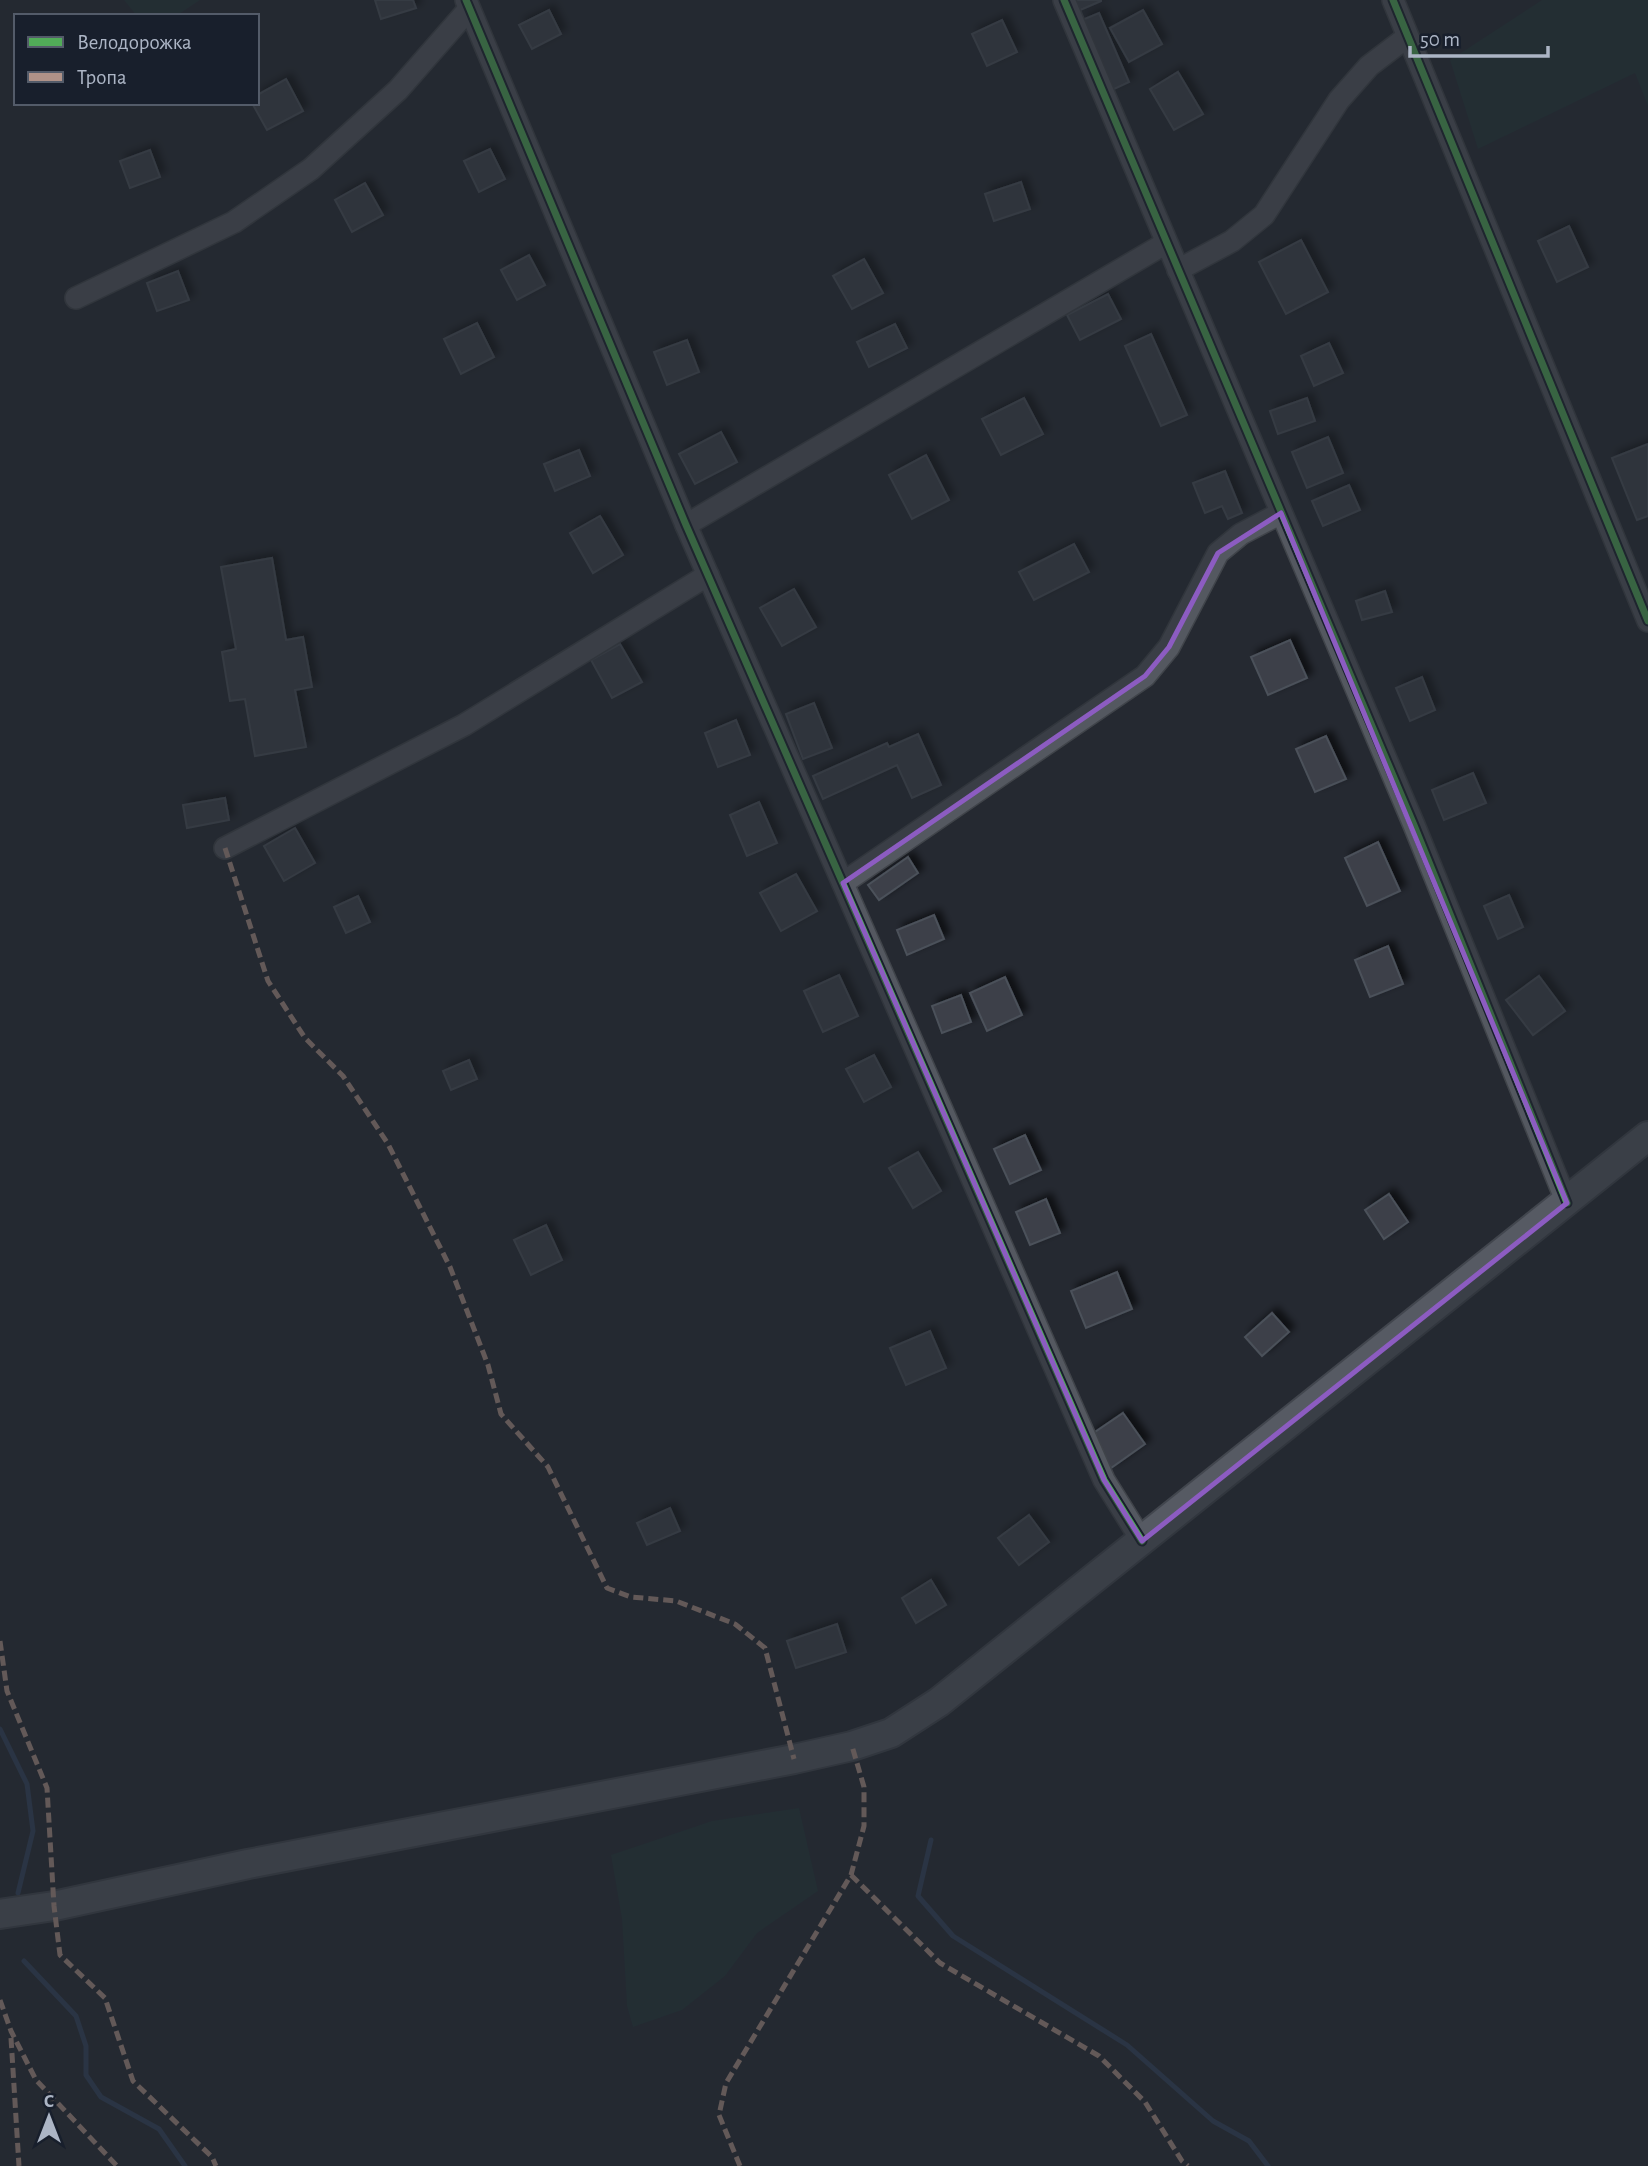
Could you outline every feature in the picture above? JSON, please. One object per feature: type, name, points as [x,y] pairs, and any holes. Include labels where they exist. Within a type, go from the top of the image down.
[{"type":"main road","points":[[0,1914],[54,1906],[248,1864],[794,1759],[852,1746],[891,1733],[939,1702],[1648,1136]]},
{"type":"street","points":[[1064,0],[1414,825],[1567,1203]]},
{"type":"street","points":[[1393,0],[1648,621]]},
{"type":"street","points":[[76,298],[234,222],[311,169],[398,90],[467,5],[686,526],[1104,1480],[1142,1541]]},
{"type":"street","points":[[1178,270],[1233,241],[1265,215],[1339,100],[1369,66],[1408,37]]},
{"type":"street","points":[[686,526],[1166,243]]},
{"type":"street","points":[[843,883],[1145,676],[1168,647],[1218,553],[1241,534],[1281,513]]},
{"type":"street","points":[[225,848],[464,725],[708,575]]},
{"type":"highlighted area","points":[[1281,513],[1567,1203],[1142,1541],[1104,1480],[843,883],[1145,676],[1169,647],[1218,553]]},
{"type":"shaded area","points":[[124,0],[200,0],[179,14],[135,14]]},
{"type":"shaded area","points":[[1542,0],[1648,0],[1648,106],[1635,73],[1478,149],[1450,60]]},
{"type":"shaded area","points":[[799,1808],[818,1891],[757,1933],[725,1976],[682,2010],[633,2027],[627,2006],[622,1919],[611,1855],[712,1821]]},
{"type":"building","points":[[375,0],[413,0],[416,8],[381,19]]},
{"type":"building","points":[[1073,0],[1101,0],[1101,1],[1078,11]]},
{"type":"building","points":[[549,10],[561,34],[532,49],[519,25]]},
{"type":"building","points":[[1143,10],[1162,44],[1129,62],[1110,28]]},
{"type":"building","points":[[1099,13],[1129,82],[1112,90],[1082,20]]},
{"type":"building","points":[[1002,20],[1017,52],[987,66],[972,34]]},
{"type":"building","points":[[1178,72],[1203,114],[1174,130],[1150,89]]},
{"type":"building","points":[[286,79],[303,111],[267,130],[253,105],[259,105],[259,94]]},
{"type":"building","points":[[490,149],[505,179],[479,192],[464,161]]},
{"type":"building","points":[[150,150],[160,177],[130,188],[120,161]]},
{"type":"building","points":[[1021,182],[1030,209],[994,221],[985,194]]},
{"type":"building","points":[[365,183],[383,215],[352,232],[335,200]]},
{"type":"building","points":[[1569,226],[1588,267],[1557,282],[1538,241]]},
{"type":"building","points":[[1301,240],[1328,292],[1286,314],[1259,262]]},
{"type":"building","points":[[529,255],[545,285],[517,300],[501,270]]},
{"type":"building","points":[[864,259],[883,293],[852,309],[833,276]]},
{"type":"building","points":[[178,271],[189,300],[157,311],[147,283]]},
{"type":"building","points":[[1108,294],[1121,319],[1080,340],[1067,315]]},
{"type":"building","points":[[477,323],[494,357],[461,374],[444,339]]},
{"type":"building","points":[[895,324],[907,348],[869,367],[857,342]]},
{"type":"building","points":[[1151,334],[1187,415],[1161,426],[1125,346]]},
{"type":"building","points":[[687,340],[699,372],[667,385],[654,352]]},
{"type":"building","points":[[1329,343],[1343,373],[1314,386],[1301,356]]},
{"type":"building","points":[[1024,398],[1043,434],[1001,455],[982,419]]},
{"type":"building","points":[[1307,398],[1315,421],[1278,434],[1270,411]]},
{"type":"building","points":[[721,432],[737,462],[695,484],[679,454]]},
{"type":"building","points":[[1328,437],[1343,473],[1307,488],[1292,452]]},
{"type":"building","points":[[1648,444],[1648,516],[1637,520],[1612,458]]},
{"type":"building","points":[[579,450],[590,476],[555,491],[544,464]]},
{"type":"building","points":[[926,455],[949,500],[912,519],[889,475]]},
{"type":"building","points":[[1225,471],[1242,513],[1228,519],[1222,506],[1205,513],[1193,483]]},
{"type":"building","points":[[1349,485],[1360,510],[1323,526],[1312,501]]},
{"type":"building","points":[[600,516],[623,555],[593,573],[570,533]]},
{"type":"building","points":[[1074,544],[1089,572],[1034,600],[1019,572]]},
{"type":"building","points":[[272,558],[286,640],[303,637],[312,687],[295,690],[306,747],[255,756],[245,699],[230,701],[222,652],[236,649],[221,567]]},
{"type":"building","points":[[794,589],[816,627],[782,646],[760,608]]},
{"type":"building","points":[[1385,591],[1392,612],[1362,620],[1356,601]]},
{"type":"building","points":[[1290,640],[1307,678],[1268,695],[1251,657]]},
{"type":"building","points":[[620,644],[642,682],[612,698],[591,660]]},
{"type":"building","points":[[1422,677],[1435,710],[1410,721],[1396,688]]},
{"type":"building","points":[[814,703],[832,748],[803,759],[786,714]]},
{"type":"building","points":[[736,720],[750,755],[718,767],[705,733]]},
{"type":"building","points":[[918,734],[941,785],[912,798],[897,765],[823,799],[813,776],[887,743],[889,747]]},
{"type":"building","points":[[1326,736],[1346,779],[1315,792],[1296,749]]},
{"type":"building","points":[[1473,773],[1486,803],[1444,820],[1432,790]]},
{"type":"building","points":[[225,798],[229,820],[187,828],[183,805]]},
{"type":"building","points":[[759,802],[777,843],[747,856],[730,815]]},
{"type":"building","points":[[295,828],[315,863],[284,881],[264,846]]},
{"type":"building","points":[[1378,842],[1400,891],[1367,906],[1345,858]]},
{"type":"building","points":[[908,857],[918,873],[879,900],[868,885]]},
{"type":"building","points":[[796,874],[817,911],[781,931],[760,893]]},
{"type":"building","points":[[1509,895],[1523,927],[1498,939],[1484,906]]},
{"type":"building","points":[[358,896],[370,922],[346,933],[334,907]]},
{"type":"building","points":[[934,915],[944,939],[907,955],[897,930]]},
{"type":"building","points":[[1388,946],[1403,984],[1370,997],[1355,960]]},
{"type":"building","points":[[839,975],[858,1016],[823,1032],[804,991]]},
{"type":"building","points":[[1539,976],[1565,1011],[1533,1035],[1506,1000]]},
{"type":"building","points":[[1005,977],[1022,1015],[987,1031],[970,993]]},
{"type":"building","points":[[961,995],[971,1022],[942,1033],[932,1006]]},
{"type":"building","points":[[874,1055],[891,1087],[864,1102],[846,1069]]},
{"type":"building","points":[[469,1060],[477,1079],[451,1090],[443,1071]]},
{"type":"building","points":[[1025,1135],[1041,1170],[1010,1184],[994,1149]]},
{"type":"building","points":[[918,1152],[941,1191],[913,1208],[889,1168]]},
{"type":"building","points":[[1389,1194],[1408,1222],[1384,1239],[1365,1210]]},
{"type":"building","points":[[1046,1199],[1060,1233],[1030,1245],[1016,1212]]},
{"type":"building","points":[[546,1225],[562,1260],[531,1275],[514,1240]]},
{"type":"building","points":[[1117,1272],[1132,1309],[1086,1328],[1071,1291]]},
{"type":"building","points":[[1272,1313],[1289,1332],[1262,1356],[1245,1337]]},
{"type":"building","points":[[930,1331],[946,1368],[906,1385],[890,1348]]},
{"type":"building","points":[[1123,1413],[1145,1444],[1111,1468],[1089,1436]]},
{"type":"building","points":[[670,1508],[680,1531],[647,1545],[637,1523]]},
{"type":"building","points":[[1029,1515],[1049,1542],[1019,1565],[998,1538]]},
{"type":"building","points":[[931,1580],[946,1605],[916,1623],[902,1598]]},
{"type":"building","points":[[837,1624],[846,1652],[796,1668],[787,1641]]},
{"type":"waterway","points":[[0,1729],[27,1784],[33,1831],[18,1893]]},
{"type":"waterway","points":[[931,1840],[918,1896],[953,1936],[1127,2045],[1213,2121],[1249,2141],[1268,2166]]},
{"type":"waterway","points":[[24,1961],[76,2016],[86,2046],[86,2075],[101,2097],[159,2129],[185,2166]]},
{"type":"marked path","points":[[225,848],[268,981],[305,1038],[343,1076],[388,1144],[450,1267],[488,1365],[501,1414],[548,1467],[607,1588],[631,1597],[676,1601],[735,1624],[765,1648],[794,1759]]},
{"type":"marked path","points":[[0,1641],[7,1691],[47,1788],[54,1906],[60,1955],[105,1998],[133,2081],[212,2157],[216,2166]]},
{"type":"marked path","points":[[740,2166],[719,2115],[726,2083],[851,1875],[864,1826],[864,1787],[852,1746]]},
{"type":"marked path","points":[[851,1875],[940,1963],[1099,2056],[1145,2102],[1182,2161],[1188,2166]]},
{"type":"marked path","points":[[0,2000],[11,2031],[36,2080],[117,2166]]},
{"type":"marked path","points":[[11,2038],[19,2166]]},
{"type":"cycle path","points":[[466,0],[686,525],[1104,1480],[1142,1541]]},
{"type":"cycle path","points":[[1064,0],[1414,825],[1567,1203]]},
{"type":"cycle path","points":[[1393,0],[1648,621]]}]
